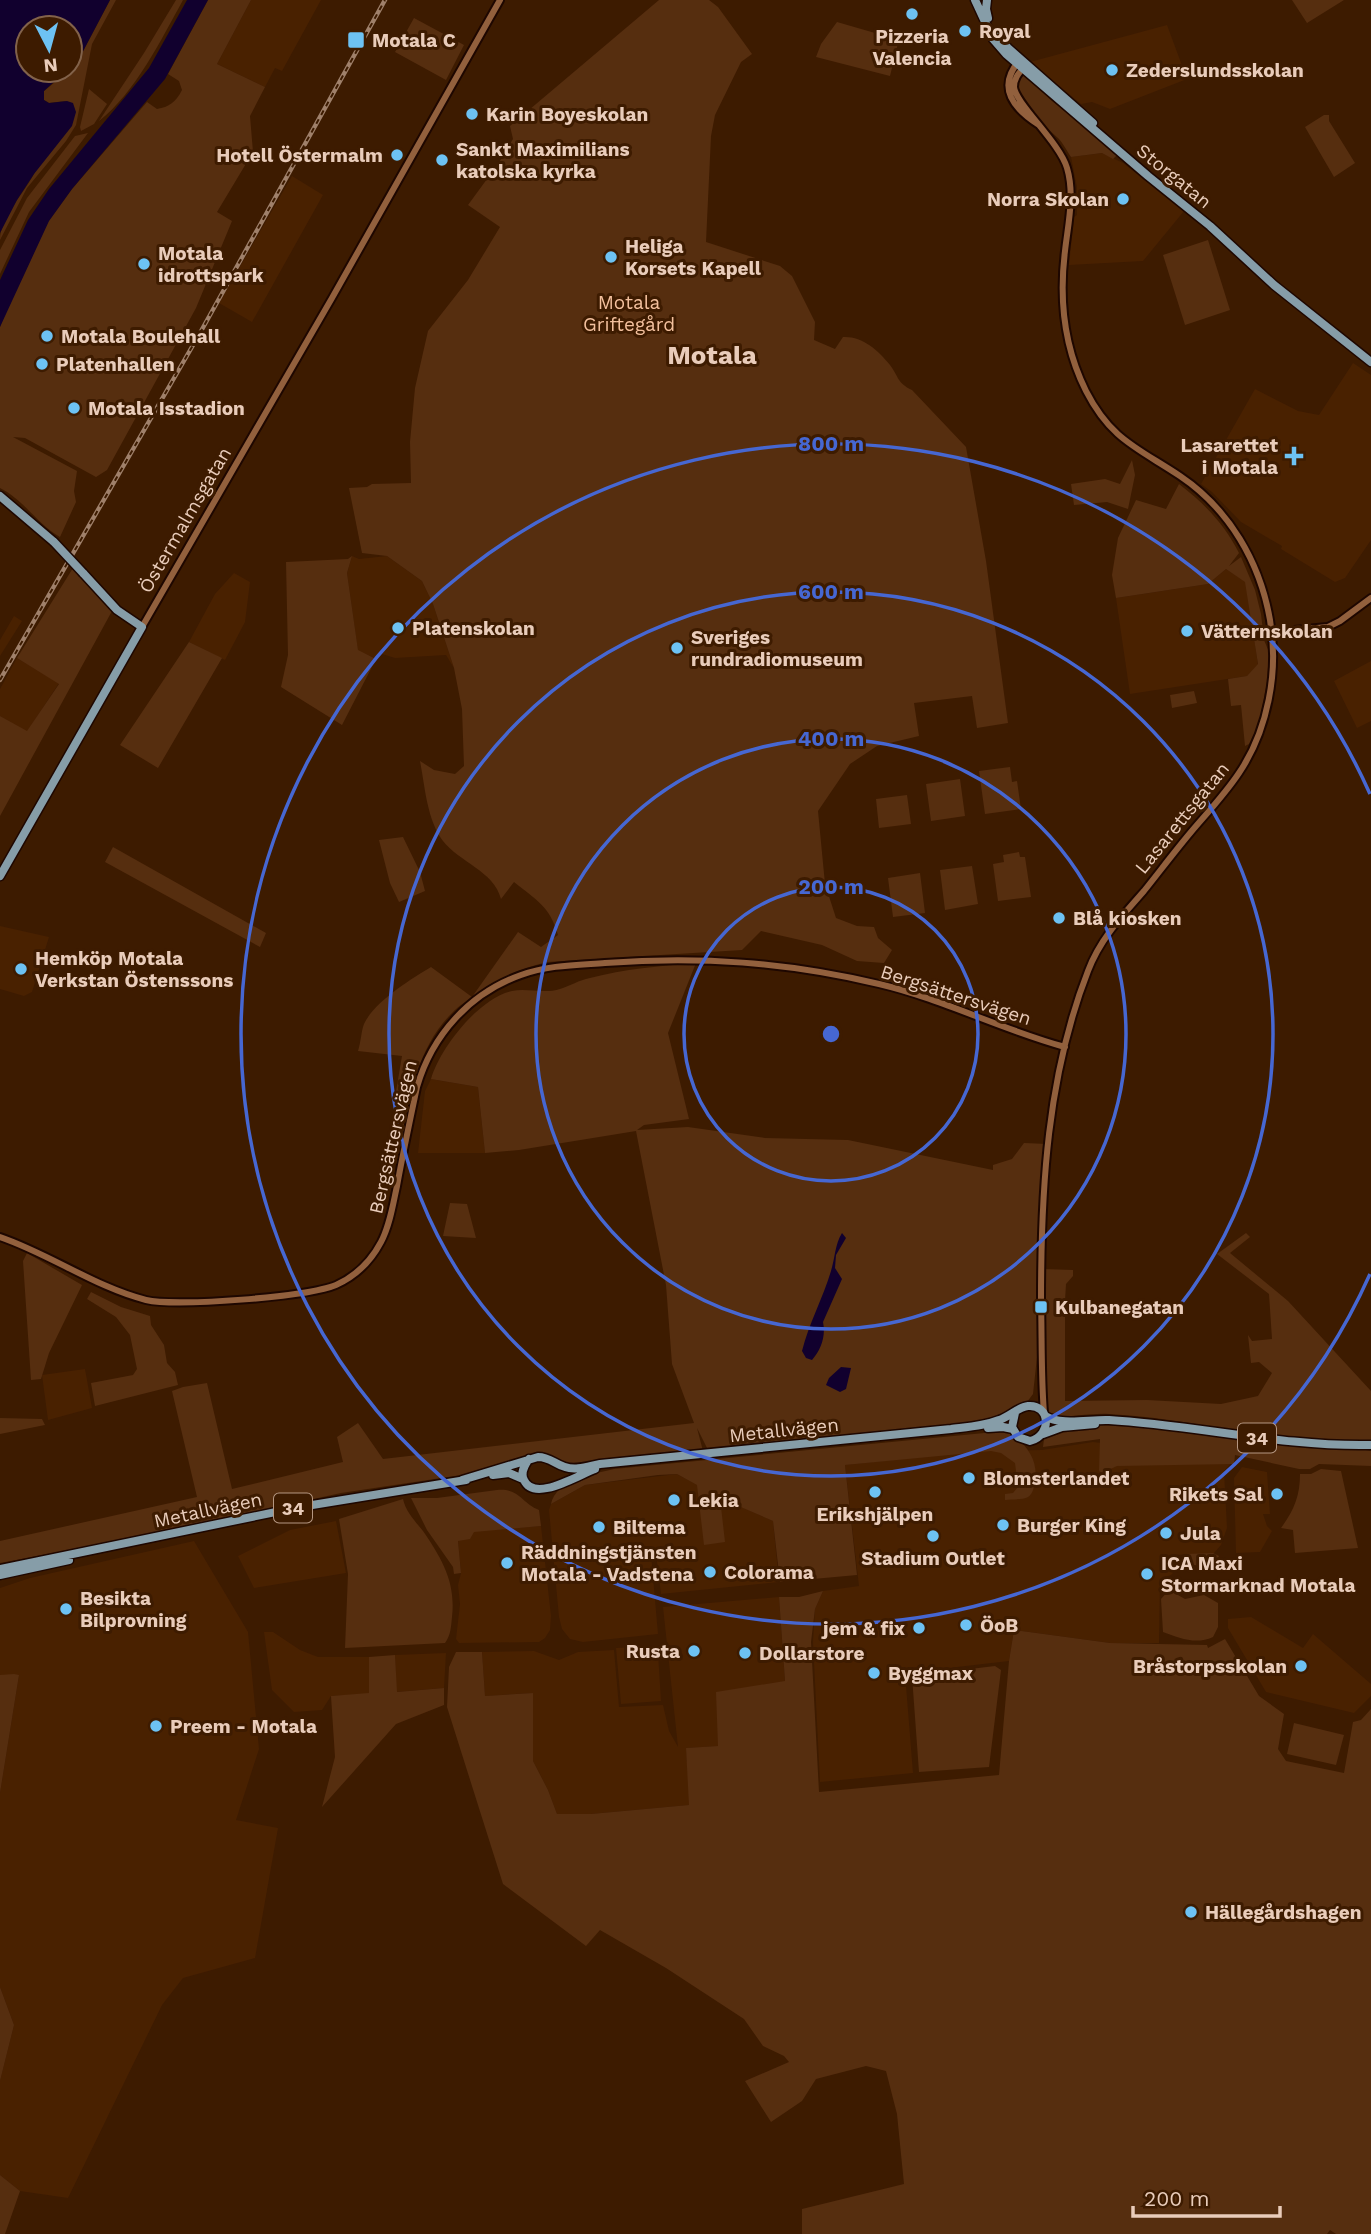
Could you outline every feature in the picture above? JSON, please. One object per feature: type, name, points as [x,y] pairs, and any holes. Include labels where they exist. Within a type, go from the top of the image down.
[{"type":"main road","points":[[976,0],[986,0]]},
{"type":"main road","name":"Storgatan","points":[[976,0],[993,39],[1151,179],[1210,226],[1274,285],[1371,360]]},
{"type":"main road","name":"Storgatan","points":[[986,0],[986,12],[991,26],[1000,41],[1021,64]]},
{"type":"main road","points":[[0,496],[54,542],[117,610],[142,627]]},
{"type":"main road","name":"Östermalmsgatan","points":[[0,875],[142,627]]},
{"type":"main road","name":"34","points":[[1015,1413],[1030,1406],[1055,1421],[1103,1419],[1283,1441],[1371,1446]]},
{"type":"main road","points":[[1013,1429],[1015,1413]]},
{"type":"main road","name":"Metallvägen","points":[[951,1429],[992,1423],[1015,1413]]},
{"type":"main road","points":[[1043,1434],[1046,1426],[1044,1415]]},
{"type":"main road","name":"34","points":[[1013,1429],[1018,1437],[1027,1441],[1069,1426],[1143,1423]]},
{"type":"main road","name":"Metallvägen","points":[[558,1464],[571,1469],[951,1429],[1000,1426],[1013,1429]]},
{"type":"main road","name":"34","points":[[529,1460],[547,1457],[558,1464]]},
{"type":"main road","points":[[523,1479],[523,1469],[529,1460]]},
{"type":"main road","name":"Metallvägen","points":[[462,1480],[529,1460]]},
{"type":"main road","name":"Metallvägen","points":[[557,1484],[620,1462]]},
{"type":"main road","points":[[557,1484],[560,1474],[558,1464]]},
{"type":"main road","name":"Metallvägen","points":[[0,1569],[300,1507],[505,1473],[523,1479]]},
{"type":"main road","name":"34","points":[[523,1479],[528,1487],[534,1490],[547,1489],[557,1484]]},
{"type":"main road","name":"Metallvägen","points":[[0,1575],[125,1544]]},
{"type":"street","name":"Östermalmsgatan","points":[[142,627],[332,298],[499,0]]},
{"type":"street","name":"Lasarettsgatan","points":[[1021,64],[1015,80],[1015,93],[1063,157],[1070,183],[1063,305],[1067,336],[1081,380],[1098,412],[1122,439],[1195,487],[1230,524],[1244,544],[1268,609],[1273,660],[1263,721],[1251,753],[1232,783],[1105,938],[1088,970],[1065,1047],[1051,1115],[1043,1181],[1041,1253],[1044,1415]]},
{"type":"street","points":[[1272,632],[1328,627],[1371,598]]},
{"type":"street","name":"Bergsättersvägen","points":[[0,1237],[32,1249],[114,1289],[150,1301],[188,1302],[305,1293],[341,1283],[365,1265],[384,1236],[417,1087],[436,1042],[454,1019],[479,997],[512,979],[549,968],[647,960],[702,959],[802,968],[895,989],[1065,1047]]},
{"type":"street","points":[[1030,1406],[1042,1388]]},
{"type":"shaded area","points":[[0,0],[110,0],[84,49],[84,14],[14,14],[14,84],[52,84],[44,91],[44,100],[49,103],[73,103],[76,112],[72,126],[34,174],[0,233]]},
{"type":"shaded area","points":[[187,0],[208,0],[165,79],[72,189],[49,221],[0,327],[0,280],[28,220],[49,189],[149,68]]},
{"type":"shaded area","points":[[251,0],[321,0],[282,71],[275,68],[265,87],[217,64]]},
{"type":"shaded area","name":"Zederslundsskolan","points":[[1167,25],[1187,79],[1110,109],[1092,102],[1081,104],[1030,62]]},
{"type":"shaded area","name":"Norra Skolan","points":[[1102,153],[1123,163],[1184,211],[1143,261],[1069,265],[1074,217],[1077,215],[1077,187],[1071,157]]},
{"type":"shaded area","points":[[292,176],[323,195],[252,322],[219,303]]},
{"type":"shaded area","name":"Lasarettet i Motala","points":[[1353,363],[1371,375],[1371,540],[1345,578],[1335,582],[1241,522],[1201,484],[1255,389],[1298,411],[1319,415]]},
{"type":"shaded area","name":"Platenskolan","points":[[352,556],[359,559],[387,556],[422,581],[433,604],[454,668],[446,655],[395,658],[382,654],[375,658],[358,651],[347,573]]},
{"type":"shaded area","name":"Vätternskolan","points":[[1226,569],[1246,582],[1258,665],[1247,676],[1130,694],[1116,598],[1208,584]]},
{"type":"shaded area","points":[[234,573],[250,582],[245,622],[225,660],[189,642],[215,594]]},
{"type":"shaded area","points":[[14,616],[22,621],[0,656],[0,640]]},
{"type":"shaded area","points":[[17,658],[59,683],[27,732],[0,716],[0,689]]},
{"type":"shaded area","points":[[1371,661],[1371,721],[1357,728],[1334,681]]},
{"type":"shaded area","points":[[0,926],[49,937],[32,992],[24,996],[0,989]]},
{"type":"shaded area","points":[[431,1079],[478,1087],[485,1153],[418,1153],[425,1091]]},
{"type":"shaded area","points":[[842,1233],[846,1238],[836,1255],[835,1268],[842,1279],[823,1322],[822,1342],[812,1360],[806,1358],[802,1351],[828,1281],[836,1246]]},
{"type":"shaded area","points":[[841,1367],[851,1368],[846,1389],[840,1392],[826,1385],[829,1378]]},
{"type":"shaded area","points":[[85,1369],[92,1408],[48,1420],[42,1375]]},
{"type":"shaded area","points":[[1093,1442],[1235,1459],[1224,1471],[1227,1528],[1221,1545],[1214,1553],[1176,1555],[1175,1571],[1160,1579],[1159,1643],[1110,1643],[1014,1630],[1009,1661],[905,1673],[913,1773],[820,1782],[813,1642],[815,1609],[823,1591],[859,1586],[845,1465],[976,1451],[1042,1450]]},
{"type":"shaded area","points":[[1242,1467],[1267,1472],[1270,1514],[1263,1514],[1272,1531],[1260,1552],[1236,1553],[1234,1478]]},
{"type":"shaded area","points":[[677,1474],[773,1521],[779,1582],[661,1594],[656,1554],[651,1554],[658,1634],[583,1642],[570,1639],[562,1629],[559,1617],[549,1510],[551,1504],[585,1485]]},
{"type":"shaded area","points":[[336,1521],[346,1573],[254,1588],[238,1556],[290,1530]]},
{"type":"shaded area","points":[[541,1526],[551,1616],[550,1630],[545,1638],[539,1642],[459,1643],[456,1639],[461,1573],[458,1540],[474,1531]]},
{"type":"shaded area","points":[[194,1541],[248,1632],[259,1749],[236,1820],[278,1828],[255,1958],[183,1978],[162,2005],[68,2198],[20,2191],[0,2175],[0,2081],[14,2025],[0,1987],[0,1793],[19,1675],[0,1675],[0,1588],[30,1578]]},
{"type":"shaded area","points":[[779,1597],[785,1681],[719,1746],[686,1748],[690,1805],[591,1814],[557,1814],[533,1761],[533,1693],[485,1696],[482,1652],[534,1651],[559,1660],[578,1652],[614,1650],[619,1707],[663,1705],[669,1731],[678,1747],[663,1607]]},
{"type":"shaded area","name":"Bråstorpsskolan","points":[[1251,1617],[1303,1648],[1313,1634],[1371,1684],[1371,1696],[1354,1713],[1266,1692],[1228,1628],[1228,1619]]},
{"type":"shaded area","points":[[264,1632],[273,1632],[300,1650],[318,1657],[369,1657],[369,1694],[331,1696],[322,1710],[294,1712],[272,1690]]},
{"type":"shaded area","points":[[650,1646],[658,1653],[661,1701],[621,1704],[616,1648]]},
{"type":"shaded area","points":[[446,1653],[444,1688],[396,1692],[395,1655]]},
{"type":"green space","points":[[110,0],[116,0],[92,44],[76,125],[27,188],[0,240],[4,223],[35,172],[66,101],[49,103],[44,100],[44,91],[53,84],[84,84],[84,49]]},
{"type":"green space","points":[[176,0],[183,0],[136,81],[99,121],[144,53]]},
{"type":"green space","name":"Motala idrottspark","points":[[208,0],[251,0],[217,64],[265,87],[250,116],[253,152],[217,212],[232,221],[196,308],[107,470],[96,477],[25,438],[13,437],[77,471],[74,491],[76,502],[60,537],[0,488],[0,327],[48,222],[72,189],[147,102],[157,109],[172,103],[180,94],[182,90],[179,81],[168,74]]},
{"type":"green space","name":"Motala Griftegård","points":[[659,0],[709,0],[718,7],[752,54],[741,62],[715,115],[711,136],[706,242],[780,266],[792,276],[815,322],[814,340],[835,349],[843,337],[850,337],[875,349],[901,382],[912,390],[966,447],[986,561],[1008,723],[977,728],[972,696],[914,703],[919,736],[877,746],[850,764],[818,811],[825,884],[836,918],[857,926],[874,927],[878,938],[892,950],[884,963],[857,961],[822,945],[761,931],[742,950],[547,962],[528,968],[503,978],[464,1003],[440,1026],[417,1073],[401,1143],[395,1142],[400,1115],[394,1103],[402,1056],[358,1051],[364,1024],[376,1007],[431,967],[472,997],[518,932],[541,947],[558,935],[551,917],[535,899],[514,882],[501,899],[497,889],[484,874],[443,841],[433,823],[420,761],[434,770],[455,774],[464,766],[462,709],[454,668],[433,604],[422,581],[387,556],[362,553],[349,488],[372,484],[411,483],[410,442],[415,388],[428,331],[468,280],[500,227],[468,205],[513,139],[510,126]]},
{"type":"green space","points":[[1292,0],[1344,0],[1307,23]]},
{"type":"green space","points":[[414,18],[464,45],[446,80],[395,52]]},
{"type":"green space","points":[[837,22],[875,33],[900,35],[890,76],[816,57],[821,44]]},
{"type":"green space","points":[[1023,76],[1119,153],[1113,159],[1102,153],[1071,157],[1060,140],[1038,119],[1020,96],[1018,80]]},
{"type":"green space","points":[[89,89],[107,104],[94,124],[81,131],[80,127]]},
{"type":"green space","points":[[1324,115],[1329,115],[1329,121],[1355,163],[1334,177],[1305,127]]},
{"type":"green space","points":[[88,133],[29,212],[0,274],[0,250],[27,198],[75,136]]},
{"type":"green space","points":[[1208,240],[1230,310],[1185,325],[1163,255]]},
{"type":"green space","points":[[1132,460],[1135,475],[1128,509],[1107,502],[1074,505],[1071,484],[1105,479],[1120,484]]},
{"type":"green space","points":[[1179,484],[1205,507],[1227,533],[1239,553],[1229,566],[1241,557],[1255,590],[1264,640],[1269,652],[1267,682],[1259,724],[1249,744],[1245,746],[1241,705],[1231,706],[1228,679],[1247,676],[1258,664],[1245,582],[1226,569],[1208,584],[1116,598],[1112,575],[1118,538],[1136,500],[1166,509]]},
{"type":"green space","points":[[352,556],[347,573],[358,650],[376,659],[342,725],[281,687],[288,655],[286,562],[348,559]]},
{"type":"green space","points":[[73,568],[112,611],[0,816],[0,716],[27,731],[59,684],[17,658]]},
{"type":"green space","points":[[189,642],[222,658],[158,768],[120,745]]},
{"type":"green space","points":[[1194,691],[1197,703],[1172,708],[1170,695]]},
{"type":"green space","points":[[1010,767],[1012,782],[1017,781],[1021,809],[985,814],[979,771]]},
{"type":"green space","points":[[960,779],[965,816],[931,821],[926,784]]},
{"type":"green space","points":[[907,795],[911,824],[879,828],[876,799]]},
{"type":"green space","points":[[403,837],[420,872],[425,891],[399,902],[390,883],[379,840]]},
{"type":"green space","points":[[113,847],[266,933],[260,947],[105,862]]},
{"type":"green space","points":[[1019,852],[1020,857],[1025,857],[1031,897],[998,901],[993,864],[1004,862],[1003,855]]},
{"type":"green space","points":[[972,866],[978,904],[945,910],[940,870]]},
{"type":"green space","points":[[920,873],[925,913],[893,917],[888,878]]},
{"type":"green space","points":[[696,963],[668,1033],[689,1119],[644,1125],[637,1130],[688,1127],[765,1138],[848,1140],[993,1170],[993,1165],[1012,1159],[1024,1143],[1047,1144],[1042,1269],[1073,1270],[1073,1276],[1066,1284],[1065,1401],[1147,1400],[1221,1404],[1258,1396],[1272,1373],[1259,1362],[1251,1363],[1248,1335],[1252,1341],[1272,1339],[1269,1294],[1217,1254],[1246,1233],[1250,1237],[1230,1253],[1288,1301],[1371,1391],[1371,1443],[1345,1446],[1371,1451],[1371,1466],[1319,1464],[1310,1469],[1299,1469],[1235,1455],[1234,1464],[1117,1466],[1102,1473],[1099,1471],[1100,1439],[1043,1447],[1044,1439],[1064,1430],[1091,1426],[1122,1426],[1277,1441],[1173,1420],[1131,1415],[1055,1417],[1047,1410],[1045,1403],[1041,1321],[1033,1394],[1027,1402],[985,1421],[708,1450],[697,1428],[703,1451],[574,1466],[552,1456],[540,1454],[468,1474],[341,1493],[143,1536],[0,1563],[0,1541],[197,1497],[172,1391],[183,1387],[207,1383],[232,1489],[343,1462],[337,1437],[358,1423],[383,1459],[694,1423],[672,1364],[666,1285],[636,1131],[485,1153],[478,1087],[431,1079],[443,1053],[462,1026],[487,1003],[499,996],[518,990],[564,988],[586,979],[629,970]]},
{"type":"green space","points":[[450,1203],[467,1204],[476,1238],[443,1236]]},
{"type":"green space","points":[[27,1253],[82,1285],[49,1353],[41,1379],[31,1380],[23,1261]]},
{"type":"green space","points":[[91,1292],[121,1307],[150,1316],[151,1325],[164,1345],[167,1363],[175,1372],[178,1385],[95,1406],[91,1383],[133,1375],[137,1369],[130,1335],[116,1317],[87,1299]]},
{"type":"green space","points":[[0,1418],[42,1419],[45,1425],[0,1434]]},
{"type":"green space","points":[[1005,1431],[1024,1445],[1035,1465],[1034,1488],[1026,1498],[1005,1500],[1005,1494],[1013,1493],[1018,1487],[1015,1463],[1001,1453],[991,1451],[845,1465],[857,1575],[780,1582],[773,1521],[720,1498],[725,1542],[704,1545],[697,1485],[677,1474],[585,1485],[551,1504],[560,1489],[576,1479],[614,1469]]},
{"type":"green space","points":[[1321,1469],[1341,1471],[1358,1548],[1295,1553],[1293,1530],[1281,1528],[1295,1502],[1300,1474],[1311,1474]]},
{"type":"green space","points":[[497,1490],[511,1491],[539,1510],[541,1526],[474,1532],[470,1539],[458,1541],[461,1573],[454,1574],[453,1567],[427,1530],[411,1498],[437,1498]]},
{"type":"green space","points":[[403,1499],[436,1551],[450,1582],[453,1604],[448,1637],[445,1643],[345,1648],[348,1574],[339,1519]]},
{"type":"green space","points":[[1213,1553],[1219,1556],[1210,1565],[1186,1563],[1186,1554]]},
{"type":"green space","points":[[1169,1590],[1185,1599],[1204,1595],[1218,1603],[1218,1627],[1213,1637],[1194,1641],[1163,1632],[1161,1599]]},
{"type":"green space","points":[[823,1591],[815,1609],[811,1642],[819,1792],[999,1775],[1014,1630],[1110,1643],[1207,1645],[1208,1648],[1225,1639],[1259,1696],[1284,1714],[1278,1749],[1286,1761],[1344,1773],[1353,1722],[1361,1720],[1371,1709],[1371,2234],[1336,2234],[1330,2230],[1327,2234],[802,2234],[802,2209],[904,2184],[897,2114],[886,2071],[866,2066],[816,2079],[802,2101],[771,2122],[745,2081],[789,2062],[784,2056],[763,2046],[744,2019],[666,1968],[600,1930],[586,1946],[503,1884],[447,1707],[449,1667],[456,1652],[482,1652],[485,1696],[533,1693],[533,1761],[557,1814],[591,1814],[689,1805],[686,1748],[718,1746],[716,1692],[785,1681],[779,1597],[799,1597]]},
{"type":"green space","points":[[395,1655],[397,1692],[444,1688],[444,1705],[396,1724],[322,1807],[335,1757],[331,1696],[369,1693],[369,1657]]},
{"type":"green space","points":[[995,1666],[1001,1670],[989,1767],[919,1772],[912,1676]]},
{"type":"green space","points":[[0,1675],[19,1675],[0,1793]]},
{"type":"green space","points":[[1294,1723],[1344,1735],[1336,1765],[1287,1754]]},
{"type":"green space","points":[[0,1987],[14,2025],[0,2081]]},
{"type":"green space","points":[[0,2175],[20,2191],[5,2234],[0,2234]]},
{"type":"railway","points":[[0,680],[200,333],[385,0]]},
{"type":"place","name":"Pizzeria Valencia","points":[[912,14]]},
{"type":"place","name":"Royal","points":[[965,31]]},
{"type":"place","name":"Motala C","points":[[356,40]]},
{"type":"place","name":"Zederslundsskolan","points":[[1112,70]]},
{"type":"place","name":"Karin Boyeskolan","points":[[472,114]]},
{"type":"place","name":"Hotell Östermalm","points":[[397,155]]},
{"type":"place","name":"Sankt Maximilians katolska kyrka","points":[[442,160]]},
{"type":"place","name":"Norra Skolan","points":[[1123,199]]},
{"type":"place","name":"Heliga Korsets Kapell","points":[[611,257]]},
{"type":"place","name":"Motala idrottspark","points":[[144,264]]},
{"type":"place","name":"Motala Boulehall","points":[[47,336]]},
{"type":"place","name":"Platenhallen","points":[[42,364]]},
{"type":"place","name":"Motala Isstadion","points":[[74,408]]},
{"type":"place","name":"Lasarettet i Motala","points":[[1294,456]]},
{"type":"place","name":"Platenskolan","points":[[398,628]]},
{"type":"place","name":"Vätternskolan","points":[[1187,631]]},
{"type":"place","name":"Sveriges rundradiomuseum","points":[[677,648]]},
{"type":"place","name":"Blå kiosken","points":[[1059,918]]},
{"type":"place","name":"Hemköp Motala Verkstan Östenssons","points":[[21,969]]},
{"type":"place","name":"Kulbanegatan","points":[[1041,1307]]},
{"type":"place","name":"Blomsterlandet","points":[[969,1478]]},
{"type":"place","name":"Erikshjälpen","points":[[875,1492]]},
{"type":"place","name":"Rikets Sal","points":[[1277,1494]]},
{"type":"place","name":"Lekia","points":[[674,1500]]},
{"type":"place","name":"Burger King","points":[[1003,1525]]},
{"type":"place","name":"Biltema","points":[[599,1527]]},
{"type":"place","name":"Jula","points":[[1166,1533]]},
{"type":"place","name":"Stadium Outlet","points":[[933,1536]]},
{"type":"place","name":"Räddningstjänsten Motala - Vadstena","points":[[507,1563]]},
{"type":"place","name":"Colorama","points":[[710,1572]]},
{"type":"place","name":"ICA Maxi Stormarknad Motala","points":[[1147,1574]]},
{"type":"place","name":"Besikta Bilprovning","points":[[66,1609]]},
{"type":"place","name":"ÖoB","points":[[966,1625]]},
{"type":"place","name":"jem & fix","points":[[919,1628]]},
{"type":"place","name":"Rusta","points":[[694,1651]]},
{"type":"place","name":"Dollarstore","points":[[745,1653]]},
{"type":"place","name":"Bråstorpsskolan","points":[[1301,1666]]},
{"type":"place","name":"Byggmax","points":[[874,1673]]},
{"type":"place","name":"Preem - Motala","points":[[156,1726]]},
{"type":"place","name":"Hällegårdshagen","points":[[1191,1912]]},
{"type":"district","name":"Motala","points":[[712,355]]}]
